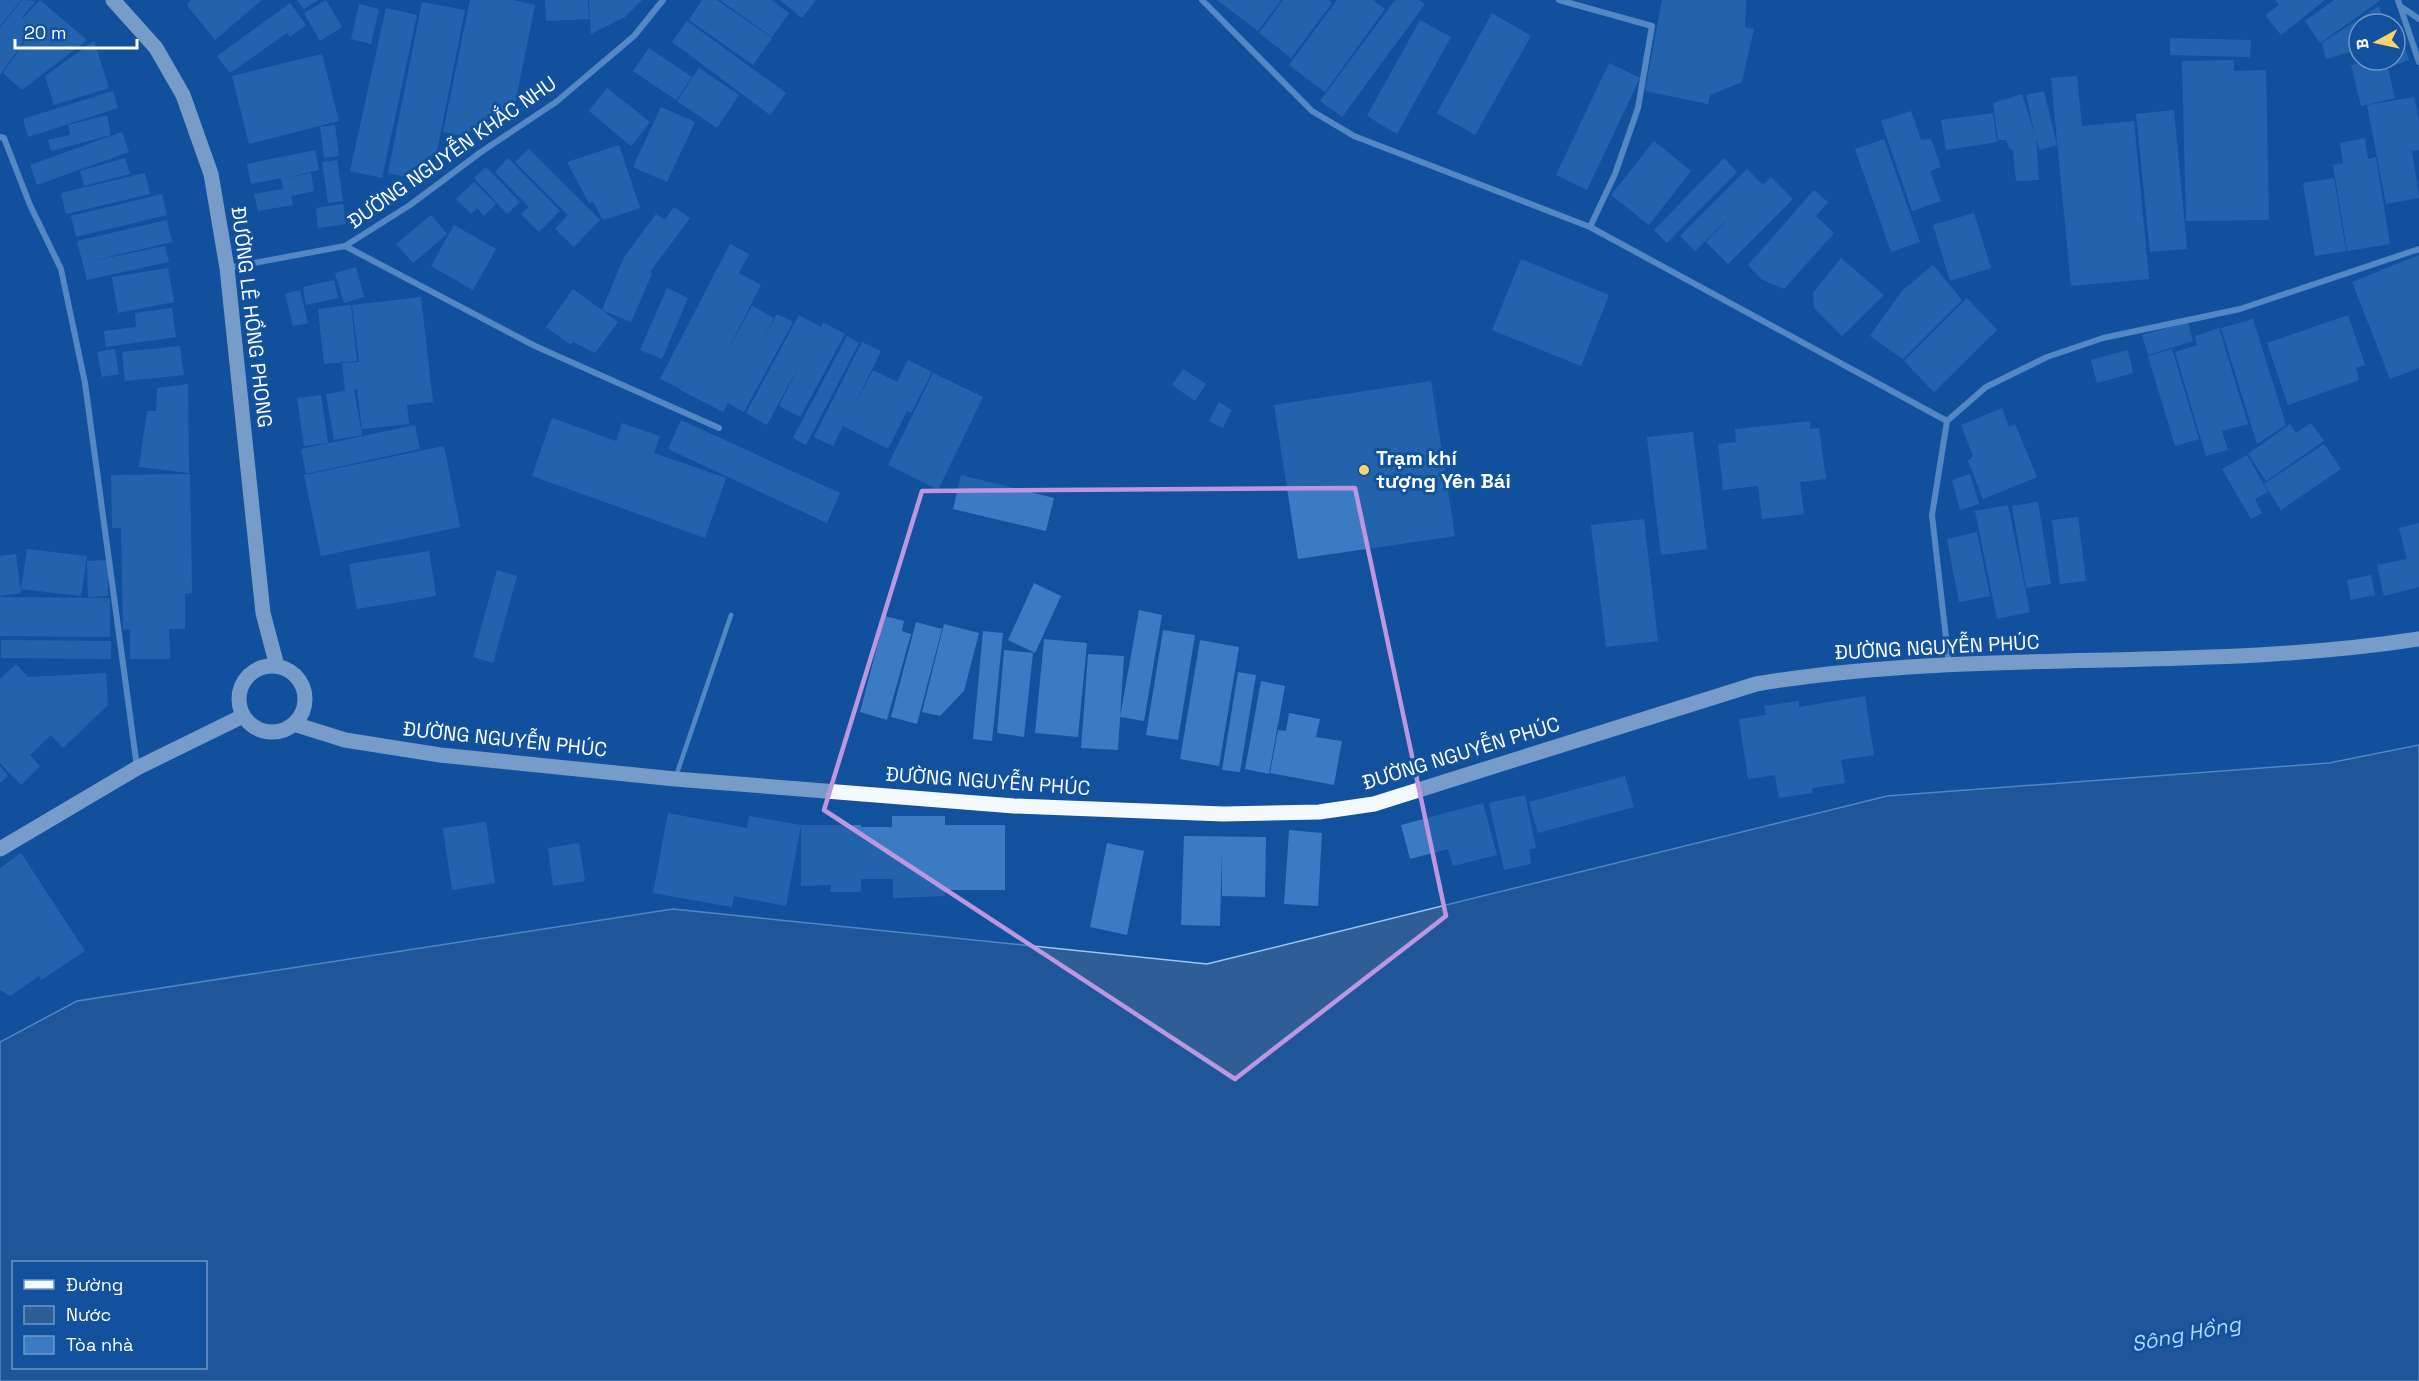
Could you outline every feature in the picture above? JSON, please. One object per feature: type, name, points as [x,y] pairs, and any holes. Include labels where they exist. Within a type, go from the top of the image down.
[{"type":"main road","name":"ĐƯỜNG LÊ HỒNG PHONG","points":[[113,0],[156,48],[183,95],[211,174],[227,268],[263,613],[277,666]]},
{"type":"main road","name":"ĐƯỜNG NGUYỄN PHÚC","points":[[294,724],[345,740],[440,755],[675,779],[1014,806],[1223,814],[1319,812],[1374,804],[1756,684],[1806,675],[1949,664],[2180,659],[2375,646],[2419,639]]},
{"type":"main road","points":[[277,666],[296,677],[306,696],[303,711],[294,724],[282,731],[267,733],[253,727],[243,716],[238,701],[240,687],[249,675],[262,667],[277,666]]},
{"type":"main road","points":[[0,849],[137,768],[243,716]]},
{"type":"street","name":"ĐƯỜNG NGUYỄN KHẮC NHU","points":[[227,268],[345,246],[411,205],[481,152],[556,102],[634,36],[663,0]]},
{"type":"street","points":[[1202,0],[1312,111],[1329,123],[1354,136],[1590,227],[1947,421]]},
{"type":"street","points":[[1559,0],[1652,26],[1638,108],[1615,174],[1590,227]]},
{"type":"street","points":[[2399,3],[2419,19]]},
{"type":"street","points":[[2399,3],[2419,62]]},
{"type":"street","points":[[0,137],[3,138],[30,205],[61,269],[85,383],[137,768]]},
{"type":"street","points":[[345,246],[535,346],[719,428]]},
{"type":"street","points":[[1949,664],[1932,515],[1947,421],[1986,387],[2047,357],[2103,338],[2240,309],[2419,249]]},
{"type":"lane","points":[[675,779],[731,615]]},
{"type":"highlighted area","points":[[1355,488],[1446,916],[1235,1079],[824,810],[922,491]]},
{"type":"water","name":"Sông Hồng","points":[[2419,745],[2419,1381],[0,1381],[0,1042],[77,1001],[673,909],[1207,964],[1887,796],[2329,763]]},
{"type":"building","points":[[0,0],[21,0],[0,26]]},
{"type":"building","points":[[22,0],[36,1],[22,17],[20,15],[32,30],[0,75],[0,28]]},
{"type":"building","points":[[40,0],[87,40],[22,90],[3,73],[33,30],[23,18]]},
{"type":"building","points":[[191,0],[262,0],[215,40],[187,5]]},
{"type":"building","points":[[297,0],[318,0],[304,9]]},
{"type":"building","points":[[326,0],[342,27],[320,41],[304,13]]},
{"type":"building","points":[[470,0],[513,0],[535,5],[515,104],[462,136],[443,132]]},
{"type":"building","points":[[545,0],[588,0],[589,19],[546,21]]},
{"type":"building","points":[[589,0],[642,0],[625,17],[591,34]]},
{"type":"building","points":[[702,0],[717,0],[772,38],[753,65],[689,20]]},
{"type":"building","points":[[720,0],[771,0],[789,13],[772,37]]},
{"type":"building","points":[[780,0],[816,0],[802,18]]},
{"type":"building","points":[[1217,0],[1281,0],[1258,31]]},
{"type":"building","points":[[1283,0],[1328,0],[1332,3],[1291,58],[1259,33]]},
{"type":"building","points":[[1337,0],[1373,0],[1385,9],[1325,92],[1289,65]]},
{"type":"building","points":[[1395,0],[1419,0],[1425,4],[1342,117],[1320,101]]},
{"type":"building","points":[[1662,0],[1746,0],[1745,27],[1754,29],[1742,82],[1710,95],[1708,104],[1645,91]]},
{"type":"building","points":[[2275,0],[2325,0],[2281,35],[2265,15],[2279,5]]},
{"type":"building","points":[[2334,0],[2381,0],[2364,12],[2347,12],[2347,24],[2320,43],[2305,21]]},
{"type":"building","points":[[422,2],[465,10],[437,151],[402,176],[388,173]]},
{"type":"building","points":[[290,3],[306,25],[290,37],[287,33],[230,73],[217,56]]},
{"type":"building","points":[[359,4],[379,9],[371,44],[351,39]]},
{"type":"building","points":[[2379,6],[2381,12],[2370,12]]},
{"type":"building","points":[[386,8],[417,15],[382,178],[350,171]]},
{"type":"building","points":[[1492,13],[1531,36],[1475,135],[1437,113]]},
{"type":"building","points":[[1420,20],[1451,37],[1397,134],[1367,116]]},
{"type":"building","points":[[687,21],[786,93],[770,115],[672,42]]},
{"type":"building","points":[[2347,27],[2347,53],[2326,59],[2322,43]]},
{"type":"building","points":[[2170,38],[2251,40],[2250,57],[2170,55]]},
{"type":"building","points":[[94,41],[109,88],[54,105],[45,76]]},
{"type":"building","points":[[649,48],[692,77],[676,100],[633,71]]},
{"type":"building","points":[[322,54],[339,121],[249,144],[232,76]]},
{"type":"building","points":[[2234,60],[2234,71],[2266,70],[2269,220],[2186,221],[2182,61]]},
{"type":"building","points":[[1609,63],[1640,78],[1587,190],[1556,175]]},
{"type":"building","points":[[699,68],[739,95],[717,128],[677,101]]},
{"type":"building","points":[[2353,72],[2389,72],[2395,98],[2361,106]]},
{"type":"building","points":[[2077,76],[2082,126],[2134,121],[2149,279],[2071,286],[2051,78]]},
{"type":"building","points":[[607,88],[650,122],[631,146],[589,111]]},
{"type":"building","points":[[113,91],[118,108],[28,137],[23,119]]},
{"type":"building","points":[[2044,91],[2057,145],[2039,150],[2036,137],[2039,180],[2016,181],[2013,150],[2010,149],[2006,140],[1998,140],[1993,103],[2022,94],[2035,135],[2026,95]]},
{"type":"building","points":[[2414,97],[2419,121],[2419,150],[2412,151],[2419,198],[2386,204],[2367,105]]},
{"type":"building","points":[[661,107],[695,122],[667,182],[633,167]]},
{"type":"building","points":[[2174,110],[2187,249],[2150,252],[2136,114]]},
{"type":"building","points":[[1911,111],[1921,140],[1931,139],[1941,167],[1930,171],[1941,201],[1912,211],[1881,121]]},
{"type":"building","points":[[1993,113],[1997,142],[1946,150],[1941,120]]},
{"type":"building","points":[[107,115],[111,135],[51,151],[48,140],[70,135],[68,125]]},
{"type":"building","points":[[335,125],[339,156],[324,158],[320,127]]},
{"type":"building","points":[[122,132],[129,152],[37,185],[30,165]]},
{"type":"building","points":[[2365,138],[2368,159],[2376,157],[2390,244],[2347,251],[2333,165],[2343,163],[2340,143]]},
{"type":"building","points":[[1884,139],[1920,242],[1891,252],[1855,149]]},
{"type":"building","points":[[1654,141],[1691,171],[1649,225],[1611,195]]},
{"type":"building","points":[[619,145],[640,208],[603,220],[593,202],[589,203],[567,162]]},
{"type":"building","points":[[529,149],[600,220],[574,247],[555,229],[568,215],[515,162]]},
{"type":"building","points":[[315,150],[319,170],[285,178],[311,173],[314,191],[291,196],[293,205],[258,211],[254,194],[283,189],[281,178],[251,184],[247,164]]},
{"type":"building","points":[[125,158],[130,174],[84,186],[80,171]]},
{"type":"building","points":[[508,158],[560,211],[539,232],[521,214],[529,207],[495,172]]},
{"type":"building","points":[[1724,158],[1737,172],[1667,243],[1654,230]]},
{"type":"building","points":[[337,160],[343,201],[328,203],[322,162]]},
{"type":"building","points":[[486,167],[520,202],[507,214],[474,178]]},
{"type":"building","points":[[1747,169],[1763,185],[1771,177],[1793,199],[1728,264],[1706,242],[1736,211],[1695,251],[1680,236]]},
{"type":"building","points":[[145,173],[150,194],[66,214],[61,193]]},
{"type":"building","points":[[2334,178],[2346,251],[2315,256],[2303,183]]},
{"type":"building","points":[[474,182],[496,204],[484,216],[477,208],[471,214],[456,199]]},
{"type":"building","points":[[1814,190],[1828,202],[1816,216],[1834,233],[1784,289],[1761,279],[1748,265]]},
{"type":"building","points":[[162,194],[167,215],[76,237],[71,216]]},
{"type":"building","points":[[343,204],[346,224],[318,228],[316,208]]},
{"type":"building","points":[[674,207],[690,218],[650,272],[652,274],[631,322],[602,310],[623,259],[656,214],[665,220]]},
{"type":"building","points":[[1974,213],[1991,268],[1950,281],[1933,225]]},
{"type":"building","points":[[431,215],[447,234],[413,263],[396,244]]},
{"type":"building","points":[[167,220],[172,242],[87,262],[165,246],[169,262],[87,280],[77,241]]},
{"type":"building","points":[[454,225],[496,249],[473,290],[431,266]]},
{"type":"building","points":[[730,244],[749,254],[739,273],[761,285],[724,357],[752,306],[774,318],[758,349],[777,314],[793,322],[744,412],[728,403],[723,412],[680,390],[685,381],[680,389],[660,379]]},
{"type":"building","points":[[2419,255],[2419,368],[2390,379],[2352,282]]},
{"type":"building","points":[[1841,258],[1884,295],[1842,336],[1814,308],[1813,293]]},
{"type":"building","points":[[1521,259],[1609,295],[1581,366],[1492,330]]},
{"type":"building","points":[[1933,265],[1962,300],[1903,359],[1870,336],[1902,291]]},
{"type":"building","points":[[356,267],[364,297],[344,303],[335,273]]},
{"type":"building","points":[[168,268],[174,302],[118,313],[112,277]]},
{"type":"building","points":[[334,280],[338,298],[306,305],[303,287]]},
{"type":"building","points":[[667,288],[688,298],[662,359],[640,350]]},
{"type":"building","points":[[573,289],[618,322],[595,353],[573,342],[571,345],[546,327]]},
{"type":"building","points":[[300,290],[308,323],[293,326],[285,294]]},
{"type":"building","points":[[421,297],[433,402],[407,405],[409,424],[362,429],[357,389],[354,389],[362,435],[334,440],[326,394],[345,391],[342,363],[359,362],[352,305]]},
{"type":"building","points":[[1967,298],[1997,330],[1934,392],[1904,361]]},
{"type":"building","points":[[351,305],[357,361],[324,364],[318,309]]},
{"type":"building","points":[[172,308],[176,337],[106,347],[104,331],[136,327],[135,313]]},
{"type":"building","points":[[799,315],[821,327],[823,322],[845,334],[800,417],[779,406],[800,363],[767,425],[746,413]]},
{"type":"building","points":[[2348,315],[2365,365],[2356,368],[2359,380],[2288,405],[2267,343]]},
{"type":"building","points":[[2253,319],[2286,425],[2257,444],[2221,328]]},
{"type":"building","points":[[2188,322],[2193,341],[2148,355],[2142,335]]},
{"type":"building","points":[[2219,328],[2248,424],[2222,431],[2228,450],[2206,456],[2175,352],[2197,345],[2195,336]]},
{"type":"building","points":[[847,336],[859,343],[806,445],[793,438]]},
{"type":"building","points":[[862,342],[881,351],[850,414],[873,370],[897,382],[908,360],[932,372],[911,413],[907,411],[888,449],[843,426],[833,446],[814,437]]},
{"type":"building","points":[[180,346],[184,375],[125,381],[122,352]]},
{"type":"building","points":[[115,349],[119,374],[102,377],[97,352]]},
{"type":"building","points":[[2172,349],[2199,439],[2175,446],[2148,356]]},
{"type":"building","points":[[2128,350],[2133,373],[2097,383],[2091,360]]},
{"type":"building","points":[[1183,369],[1206,384],[1195,401],[1172,385]]},
{"type":"building","points":[[933,373],[983,397],[938,490],[888,465]]},
{"type":"building","name":"Trạm khí tượng Yên Bái","points":[[1431,381],[1455,536],[1298,559],[1274,405]]},
{"type":"building","points":[[188,384],[189,473],[139,467],[147,411],[156,411],[157,388]]},
{"type":"building","points":[[321,395],[328,443],[304,446],[297,398]]},
{"type":"building","points":[[1219,402],[1232,410],[1223,428],[1209,421]]},
{"type":"building","points":[[2002,408],[2009,427],[2015,424],[2037,477],[1983,499],[1968,461],[1973,456],[1961,425]]},
{"type":"building","points":[[552,418],[616,441],[622,423],[660,436],[654,453],[726,478],[705,538],[532,476]]},
{"type":"building","points":[[681,420],[840,493],[827,523],[668,449]]},
{"type":"building","points":[[1810,421],[1810,429],[1819,428],[1826,479],[1800,482],[1804,514],[1762,519],[1758,486],[1723,490],[1718,444],[1736,442],[1735,429]]},
{"type":"building","points":[[2311,423],[2324,441],[2266,481],[2248,454],[2290,424],[2296,433]]},
{"type":"building","points":[[415,425],[420,449],[306,474],[301,449]]},
{"type":"building","points":[[1693,432],[1707,549],[1661,555],[1647,437]]},
{"type":"building","points":[[2324,444],[2341,469],[2281,510],[2264,484]]},
{"type":"building","points":[[444,446],[460,527],[321,556],[304,475]]},
{"type":"building","points":[[2247,455],[2268,492],[2255,499],[2262,513],[2251,519],[2222,469]]},
{"type":"building","points":[[190,474],[192,593],[185,594],[185,629],[169,629],[170,659],[130,659],[130,629],[123,630],[121,528],[112,528],[111,475]]},
{"type":"building","points":[[1970,474],[1979,504],[1960,510],[1952,480]]},
{"type":"building","points":[[961,475],[1054,498],[1046,531],[953,509]]},
{"type":"building","points":[[2038,502],[2051,584],[2026,588],[2012,506]]},
{"type":"building","points":[[2008,505],[2030,612],[1997,619],[1975,511]]},
{"type":"building","points":[[2078,517],[2086,581],[2060,584],[2052,520]]},
{"type":"building","points":[[1644,519],[1658,641],[1606,647],[1591,525]]},
{"type":"building","points":[[2419,523],[2419,587],[2384,596],[2377,565],[2407,559],[2399,528]]},
{"type":"building","points":[[1977,532],[1990,596],[1959,602],[1947,539]]},
{"type":"building","points":[[27,549],[87,556],[81,596],[21,589]]},
{"type":"building","points":[[429,551],[436,596],[357,609],[349,564]]},
{"type":"building","points":[[16,554],[21,593],[0,596],[0,556]]},
{"type":"building","points":[[108,560],[108,596],[88,597],[87,561]]},
{"type":"building","points":[[497,570],[517,576],[493,663],[473,657]]},
{"type":"building","points":[[2371,575],[2375,595],[2351,600],[2347,580]]},
{"type":"building","points":[[1034,583],[1061,596],[1035,653],[1008,640]]},
{"type":"building","points":[[0,597],[110,598],[110,637],[0,636]]},
{"type":"building","points":[[1139,610],[1162,615],[1144,721],[1120,717]]},
{"type":"building","points":[[885,616],[904,621],[902,631],[911,634],[887,720],[860,712]]},
{"type":"building","points":[[916,622],[942,629],[917,724],[891,717]]},
{"type":"building","points":[[944,624],[979,633],[964,691],[940,716],[922,712]]},
{"type":"building","points":[[1163,630],[1195,635],[1178,740],[1146,735]]},
{"type":"building","points":[[983,631],[1003,633],[992,741],[973,739]]},
{"type":"building","points":[[1044,639],[1087,643],[1078,737],[1035,733]]},
{"type":"building","points":[[1,640],[111,641],[111,659],[1,658]]},
{"type":"building","points":[[1200,640],[1239,647],[1219,766],[1180,759]]},
{"type":"building","points":[[1004,650],[1033,653],[1024,737],[997,733]]},
{"type":"building","points":[[1088,654],[1124,656],[1118,750],[1081,748]]},
{"type":"building","points":[[16,664],[28,677],[106,673],[108,705],[63,748],[51,735],[30,755],[40,766],[21,785],[0,763],[0,679]]},
{"type":"building","points":[[1238,672],[1256,675],[1240,772],[1222,770]]},
{"type":"building","points":[[1261,681],[1285,686],[1269,774],[1245,769]]},
{"type":"building","points":[[1865,696],[1874,755],[1841,760],[1845,783],[1812,788],[1813,793],[1779,798],[1775,775],[1748,779],[1739,719],[1766,715],[1764,706],[1799,701],[1799,707]]},
{"type":"building","points":[[1289,713],[1320,719],[1316,737],[1342,741],[1334,785],[1270,773],[1278,730],[1286,731]]},
{"type":"building","points":[[0,766],[8,776],[0,783]]},
{"type":"building","points":[[1625,776],[1634,807],[1538,833],[1529,802]]},
{"type":"building","points":[[1525,795],[1536,848],[1529,849],[1531,864],[1504,870],[1489,803]]},
{"type":"building","points":[[1483,803],[1497,855],[1453,866],[1448,849],[1410,859],[1401,825]]},
{"type":"building","points":[[668,813],[747,828],[749,816],[801,825],[786,906],[734,896],[732,907],[653,893]]},
{"type":"building","points":[[892,816],[945,816],[945,825],[1005,825],[1005,890],[945,890],[945,896],[893,898],[893,879],[861,879],[861,892],[830,892],[831,885],[801,886],[801,825],[892,827]]},
{"type":"building","points":[[486,822],[495,883],[452,890],[443,828]]},
{"type":"building","points":[[1289,830],[1322,833],[1318,906],[1284,904]]},
{"type":"building","points":[[1184,836],[1266,837],[1265,897],[1222,896],[1222,850],[1220,926],[1181,925]]},
{"type":"building","points":[[579,843],[585,881],[553,886],[548,848]]},
{"type":"building","points":[[1107,843],[1144,851],[1127,935],[1090,927]]},
{"type":"building","points":[[21,853],[85,951],[41,980],[39,976],[10,996],[0,990],[0,868]]},
{"type":"place","name":"Trạm khí tượng Yên Bái","points":[[1364,470]]}]
